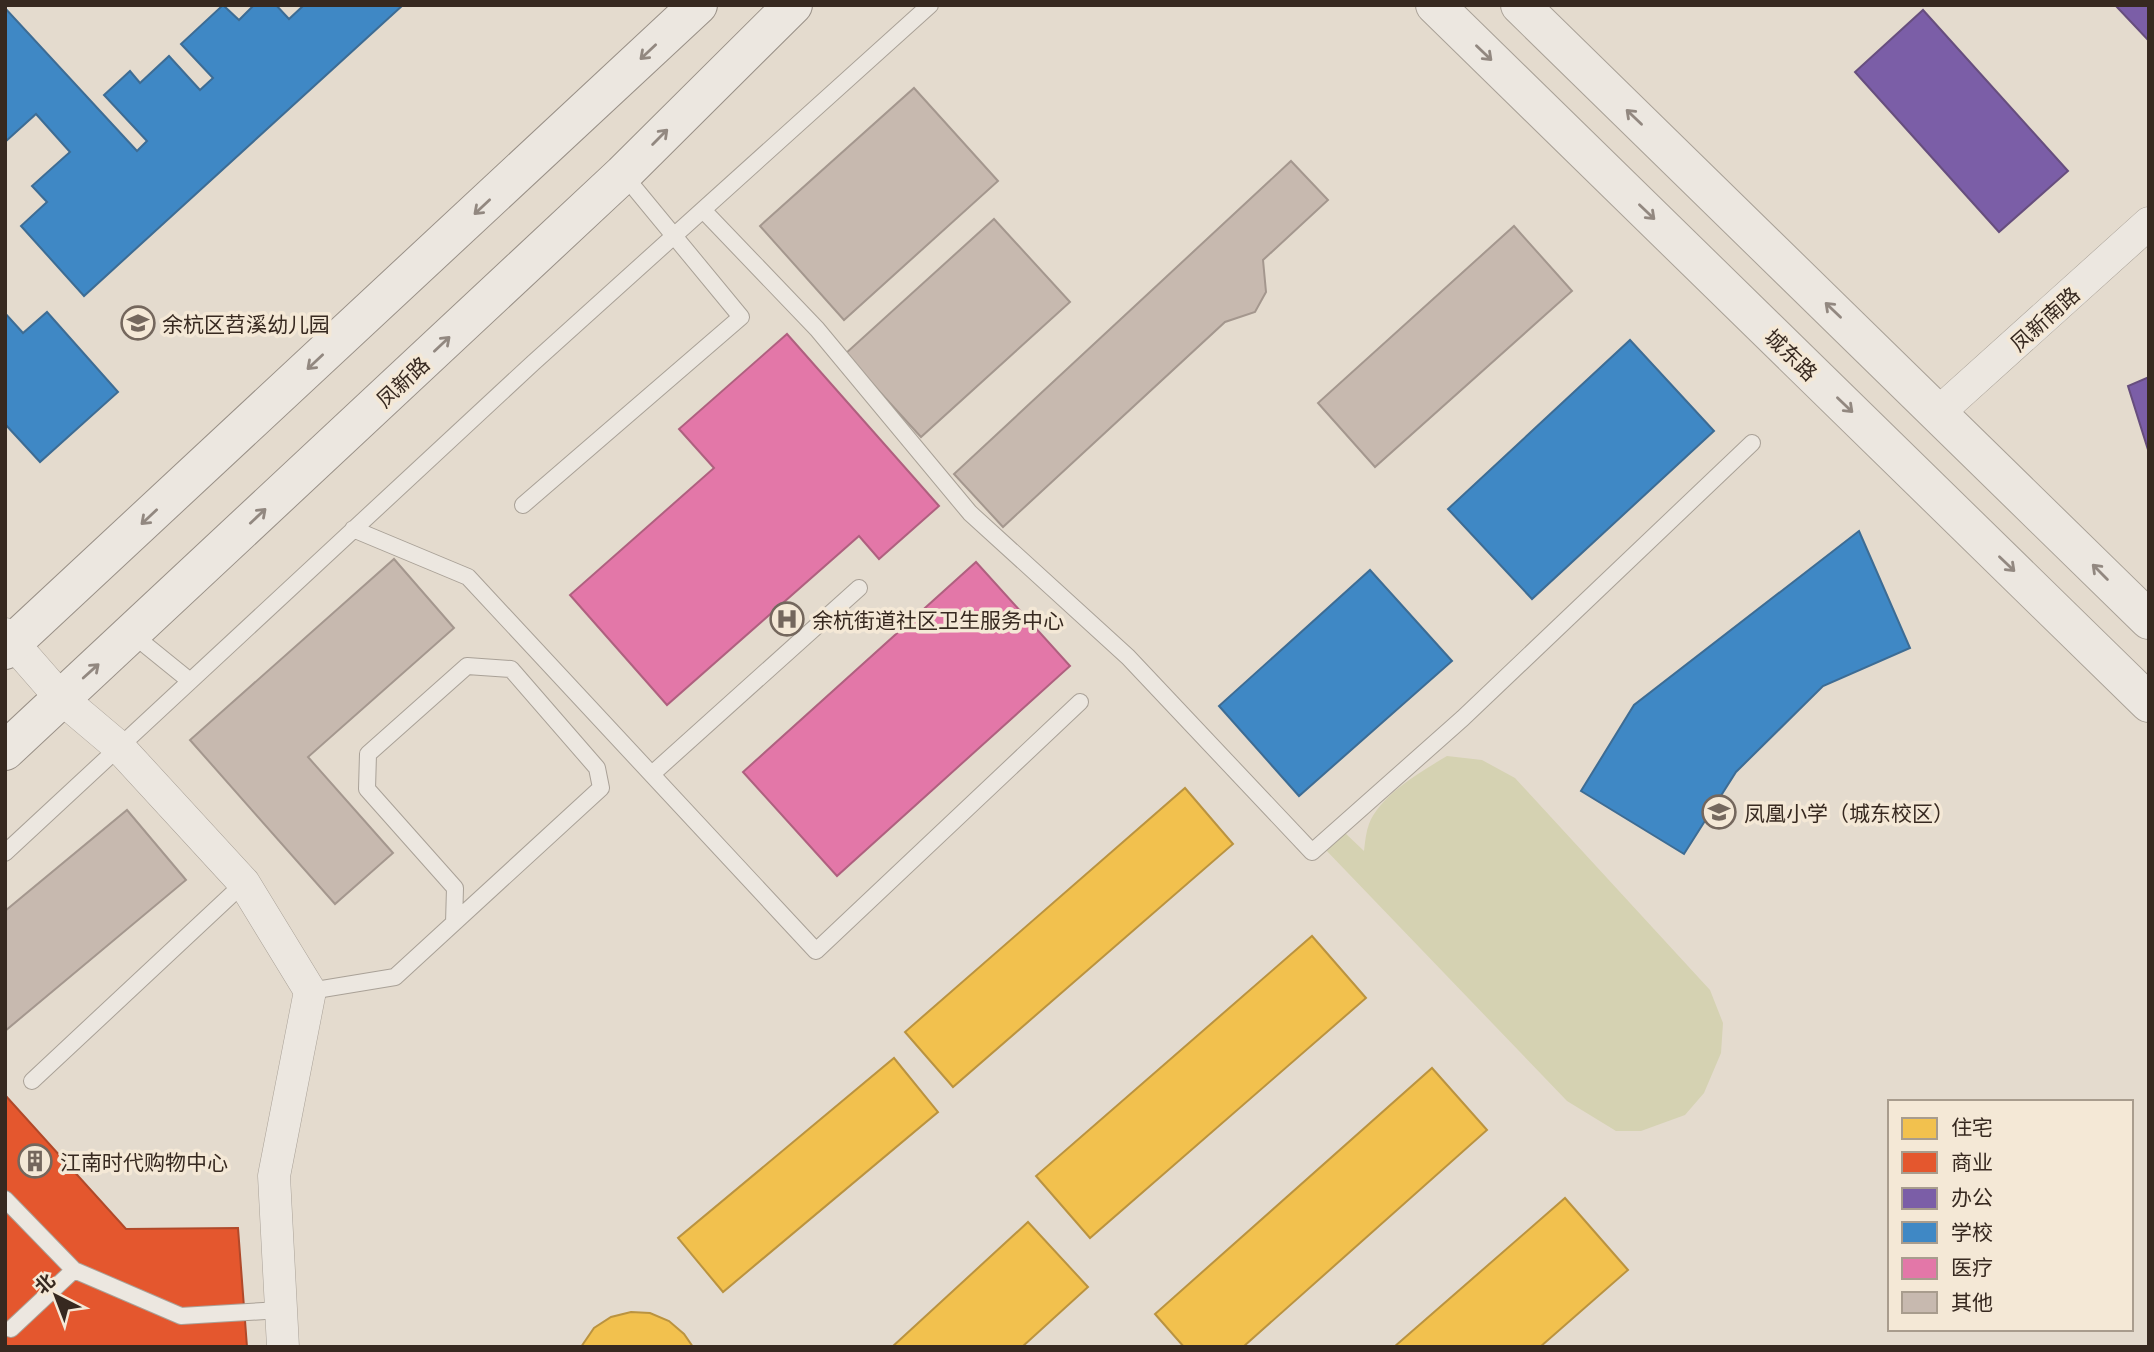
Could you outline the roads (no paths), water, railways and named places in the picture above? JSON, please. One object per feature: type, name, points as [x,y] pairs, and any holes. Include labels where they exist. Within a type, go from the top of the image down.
[{"type":"main road","points":[[8,642],[698,5]]},
{"type":"main road","name":"凤新路","points":[[5,751],[623,174],[793,5]]},
{"type":"main road","name":"城东路","points":[[1435,5],[2149,703]]},
{"type":"main road","points":[[1520,5],[2149,620]]},
{"type":"street","name":"凤新南路","points":[[1938,413],[2149,223]]},
{"type":"street","points":[[8,642],[61,698],[119,747],[244,883],[310,991],[274,1176],[283,1347]]},
{"type":"lane","points":[[5,853],[354,529],[930,5]]},
{"type":"lane","points":[[523,505],[741,317],[623,174]]},
{"type":"lane","points":[[703,210],[817,329],[970,513],[1128,657],[1312,852],[1463,718],[1752,443]]},
{"type":"lane","points":[[354,529],[468,576],[816,951],[1080,702]]},
{"type":"lane","points":[[652,774],[859,588]]},
{"type":"lane","points":[[132,634],[190,681]]},
{"type":"lane","points":[[310,991],[395,977],[454,923],[601,788],[597,768],[511,669],[467,666],[368,754],[367,789],[455,888],[454,923]]},
{"type":"lane","points":[[32,1081],[244,883]]},
{"type":"lane","points":[[5,1199],[74,1270],[181,1316],[281,1310]]},
{"type":"lane","points":[[11,1329],[74,1270]]},
{"type":"place","name":"余杭区苕溪幼儿园","points":[[138,323]]},
{"type":"place","name":"余杭街道社区卫生服务中心","points":[[787,619]]},
{"type":"place","name":"凤凰小学（城东校区）","points":[[1719,812]]},
{"type":"place","name":"江南时代购物中心","points":[[35,1161]]}]
